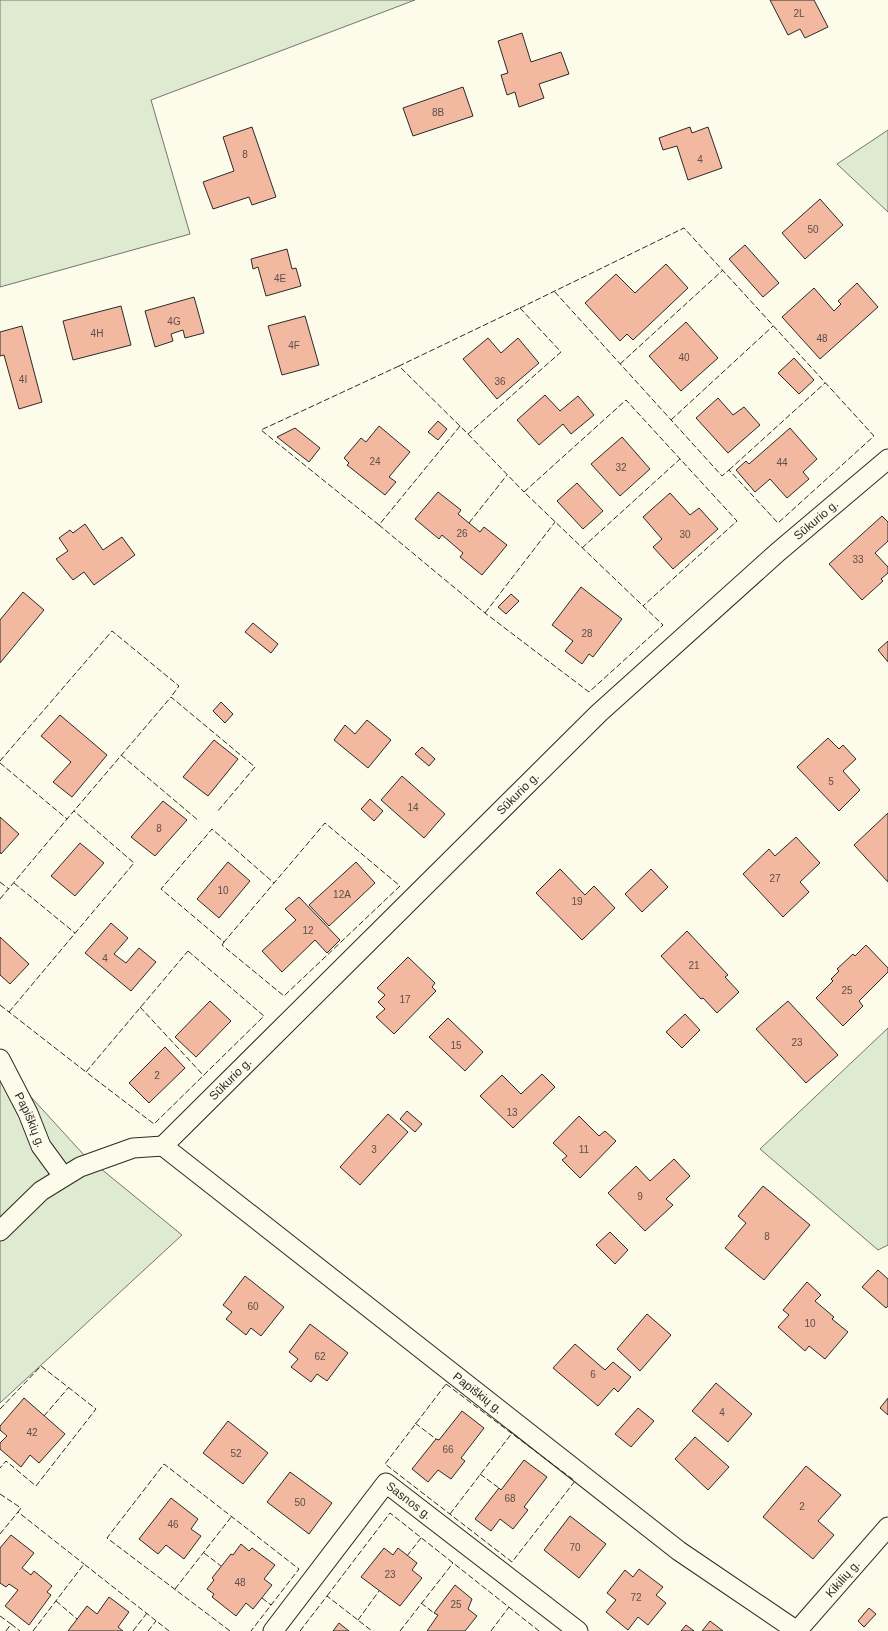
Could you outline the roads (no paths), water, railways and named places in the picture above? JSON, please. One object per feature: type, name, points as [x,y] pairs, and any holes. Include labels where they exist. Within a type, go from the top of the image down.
[{"type":"street","name":"Sūkurio g.","points":[[163,1146],[599,713],[778,552],[888,459]]},
{"type":"street","name":"Papiškių g.","points":[[0,1059],[28,1113],[41,1146],[63,1176]]},
{"type":"street","points":[[0,1231],[41,1191],[80,1167],[132,1148],[163,1146]]},
{"type":"street","name":"Papiškių g.","points":[[163,1146],[679,1551],[797,1631]]},
{"type":"street","name":"Sasnos g.","points":[[273,1631],[386,1484],[578,1631]]},
{"type":"street","name":"Kikilių g.","points":[[797,1631],[888,1527]]}]
